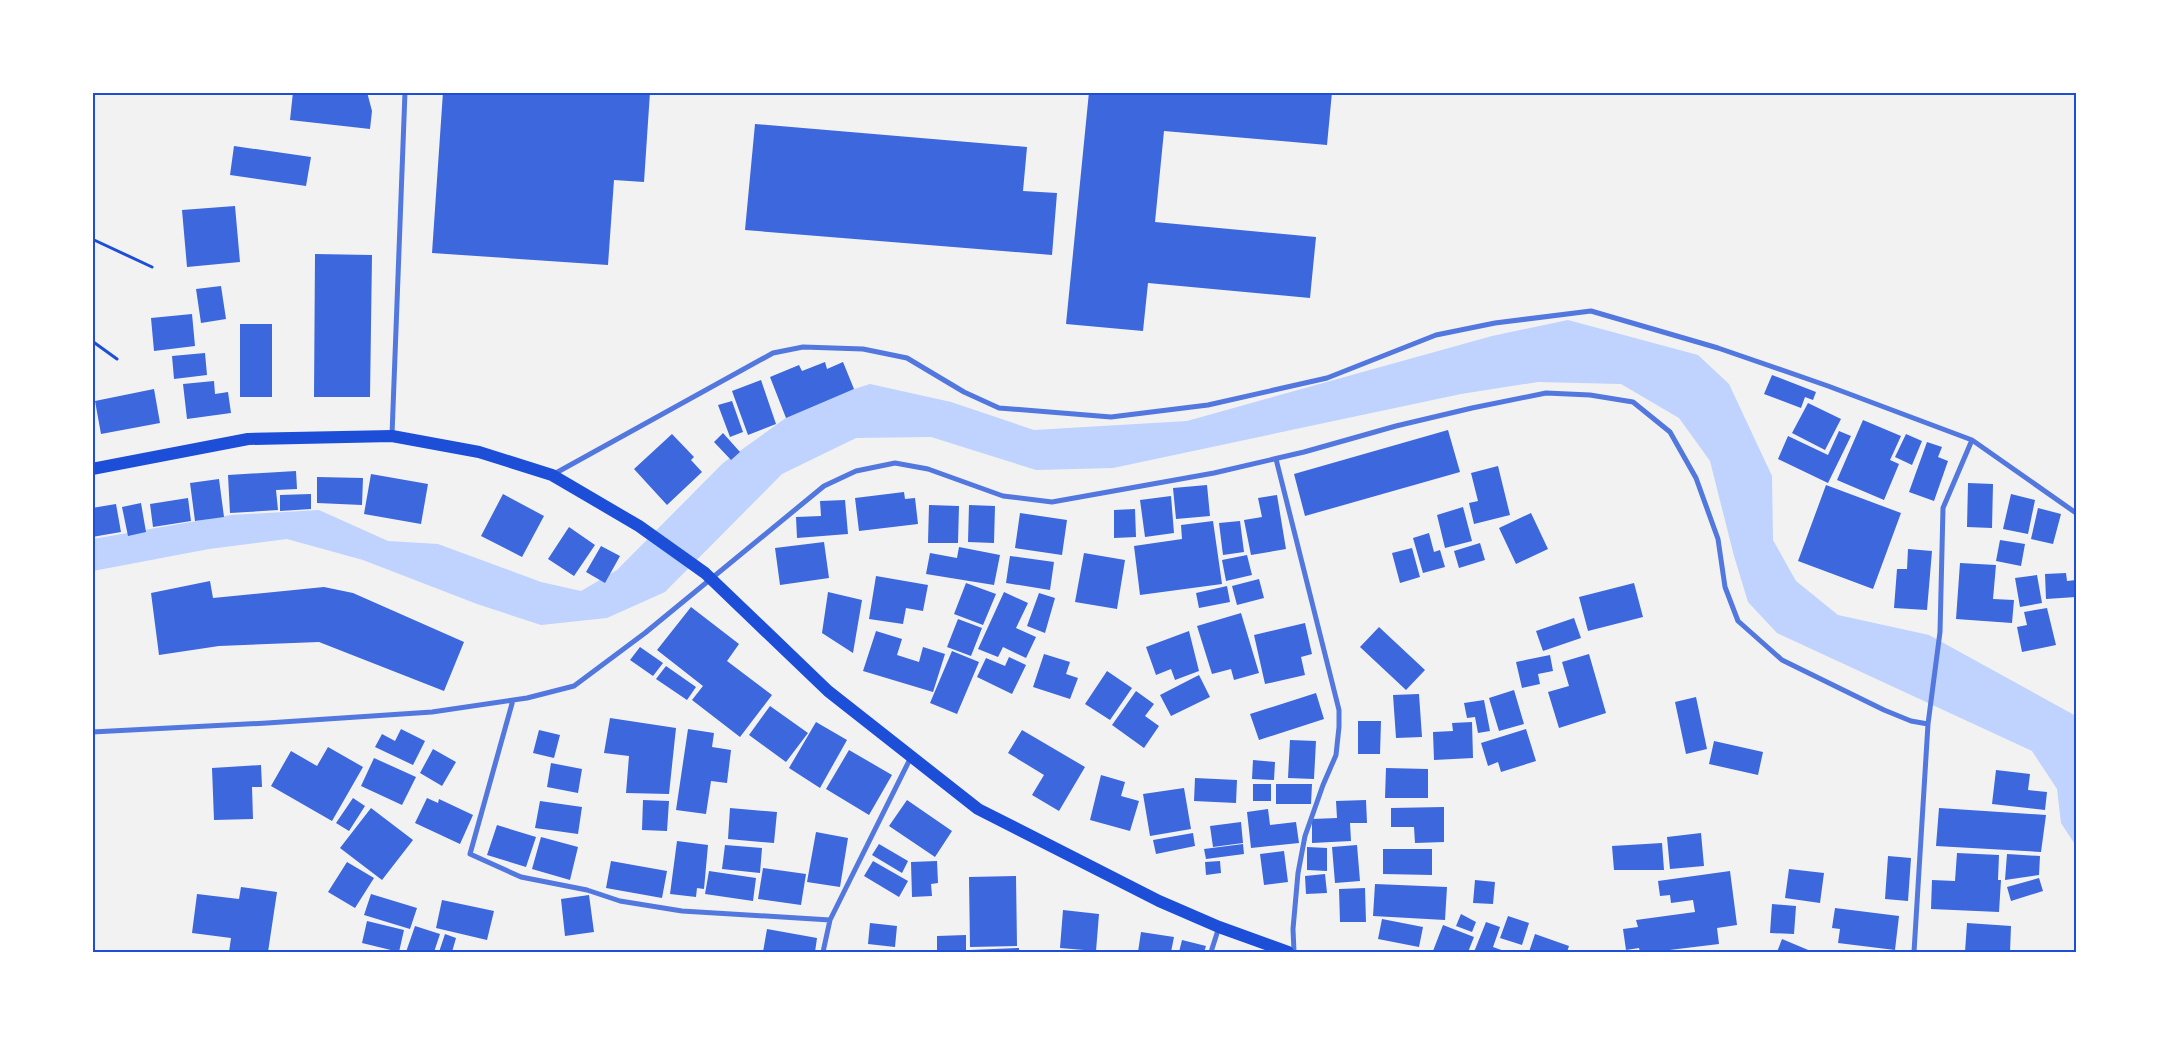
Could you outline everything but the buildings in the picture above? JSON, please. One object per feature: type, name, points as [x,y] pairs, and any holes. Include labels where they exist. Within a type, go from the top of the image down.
[{"type":"main road","points":[[92,469],[248,439],[392,436],[478,452],[552,475],[639,526],[708,576],[828,691],[978,809],[1159,901],[1219,927],[1288,952]]},
{"type":"street","points":[[392,436],[404,92]]},
{"type":"street","points":[[552,475],[773,353],[803,347],[863,349],[907,358],[964,392],[999,408],[1111,417],[1208,406],[1327,378],[1436,336],[1495,323],[1591,311],[1718,348],[1828,386],[1972,440],[2076,513]]},
{"type":"street","points":[[92,732],[432,712],[513,700],[574,686],[708,576],[748,547],[824,486],[856,471],[895,463],[928,469],[1003,496],[1052,502],[1214,474],[1405,424],[1546,393],[1590,395],[1633,402],[1670,432],[1696,478],[1718,539],[1725,587],[1738,621],[1782,660],[1884,710],[1912,721],[1928,724]]},
{"type":"street","points":[[1914,952],[1928,724],[1940,632],[1943,508],[1972,440]]},
{"type":"street","points":[[1276,459],[1339,710],[1336,755],[1305,836],[1299,863],[1293,929],[1294,952]]},
{"type":"street","points":[[513,700],[470,854],[521,877],[587,890],[620,901],[682,911],[830,920]]},
{"type":"street","points":[[823,952],[830,920],[912,756]]},
{"type":"street","points":[[1211,952],[1219,927]]},
{"type":"path","points":[[92,240],[152,267]]},
{"type":"path","points":[[92,341],[117,359]]},
{"type":"water","points":[[1568,320],[1698,355],[1729,384],[1772,476],[1773,540],[1796,581],[1838,615],[1929,635],[2076,716],[2076,846],[2061,823],[2057,789],[2032,751],[1777,633],[1748,602],[1734,556],[1710,461],[1679,418],[1621,384],[1538,382],[1461,394],[1113,468],[1036,470],[931,437],[856,438],[782,474],[665,592],[607,618],[541,625],[477,604],[363,560],[287,539],[209,549],[93,571],[93,539],[231,515],[319,510],[388,541],[438,544],[541,582],[581,591],[617,570],[723,463],[804,405],[870,384],[951,402],[1034,430],[1187,421],[1492,336]]}]
